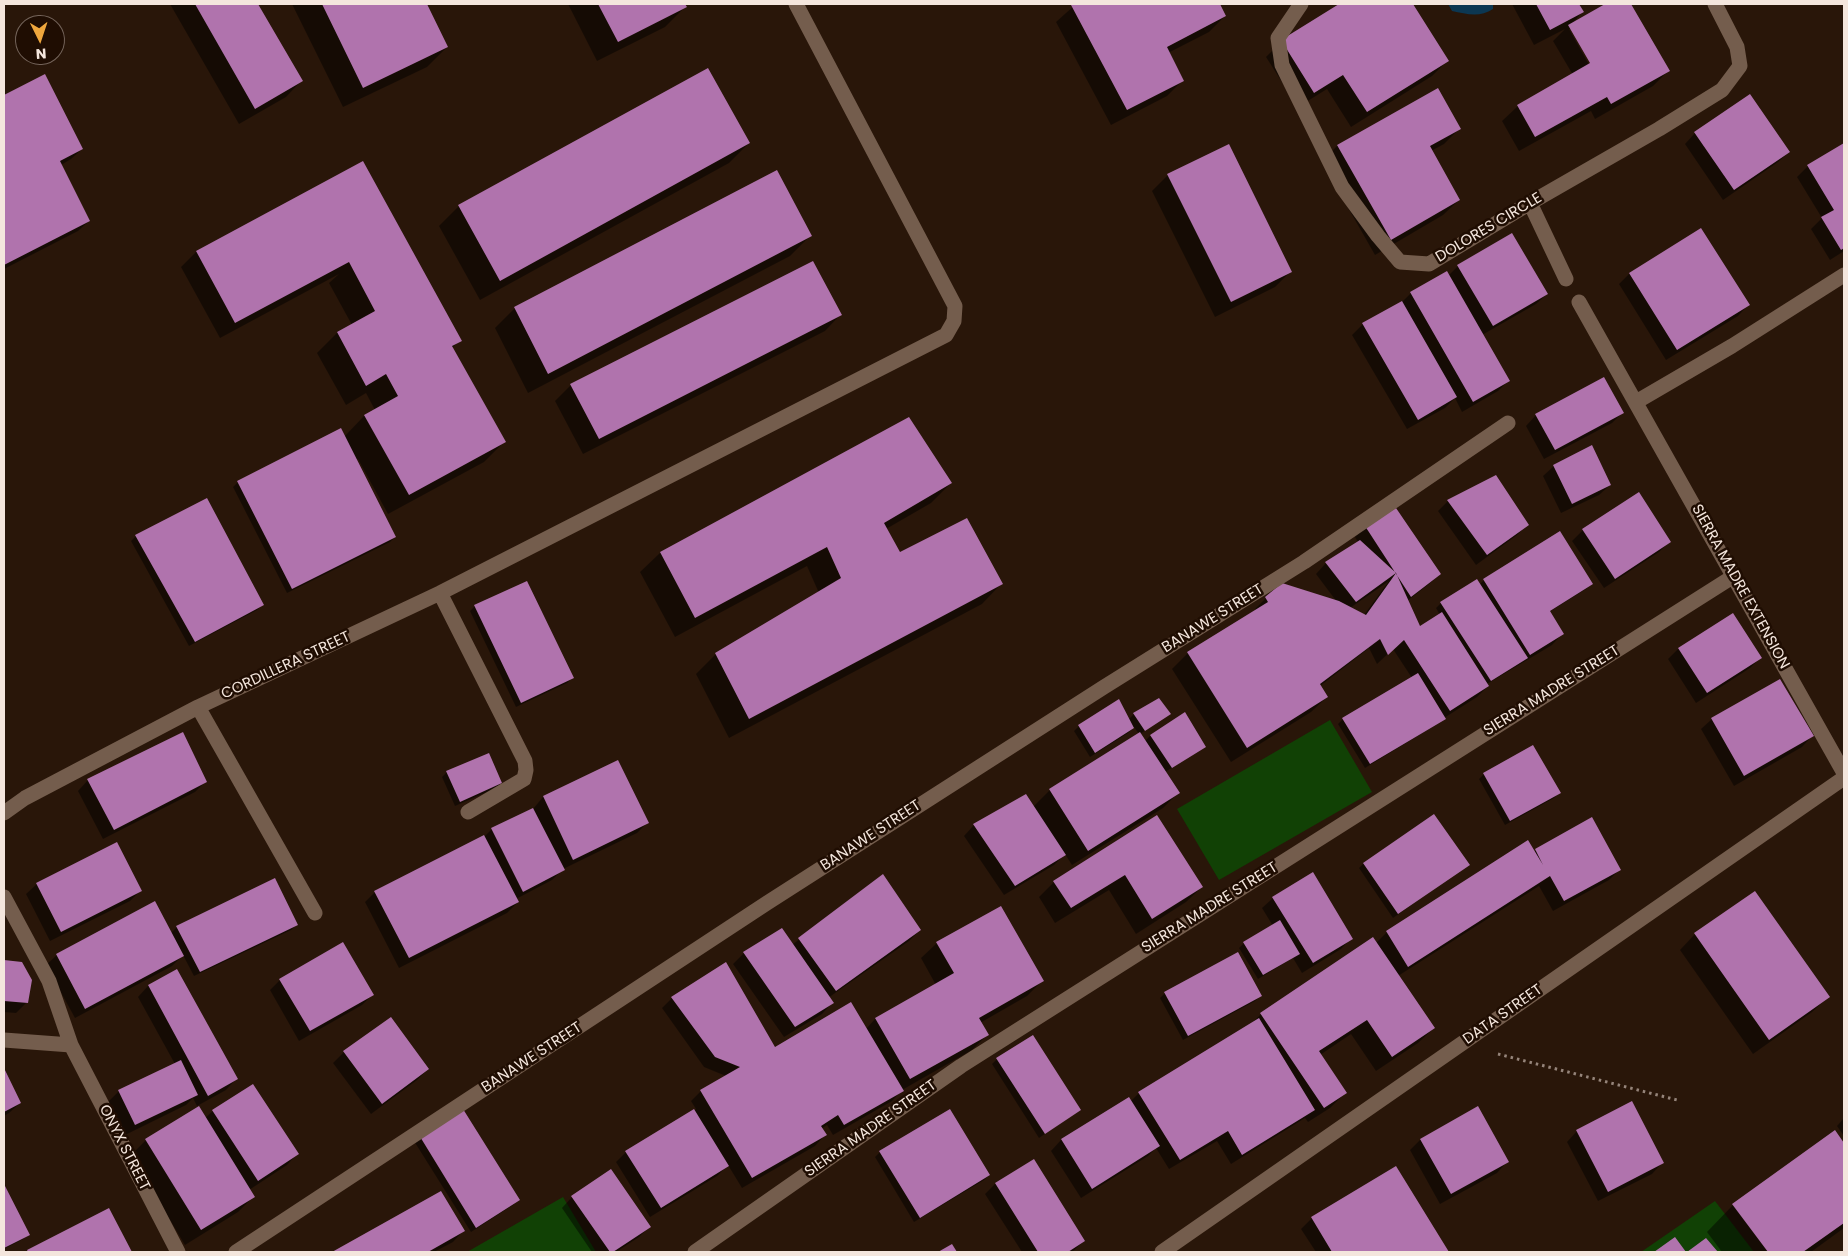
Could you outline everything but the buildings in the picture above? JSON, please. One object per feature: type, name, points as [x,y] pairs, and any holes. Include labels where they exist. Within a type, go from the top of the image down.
[{"type":"street","name":"CORDILLERA STREET","points":[[4,813],[25,798],[198,707],[440,593],[946,334],[954,321],[954,306],[796,4]]},
{"type":"street","name":"DOLORES CIRCLE","points":[[1301,4],[1278,38],[1282,65],[1342,187],[1400,262],[1430,264],[1722,90],[1740,66],[1737,47],[1715,4]]},
{"type":"street","points":[[1530,203],[1566,279]]},
{"type":"street","points":[[1636,402],[1732,346],[1844,275]]},
{"type":"street","name":"SIERRA MADRE EXTENSION","points":[[1579,302],[1844,773]]},
{"type":"street","name":"BANAWE STREET","points":[[236,1252],[767,903],[1095,692],[1304,562],[1508,423]]},
{"type":"street","name":"SIERRA MADRE STREET","points":[[695,1252],[961,1066],[1734,576]]},
{"type":"street","points":[[440,593],[525,761],[524,779],[468,812]]},
{"type":"street","points":[[198,707],[315,913]]},
{"type":"street","name":"DATA STREET","points":[[1162,1252],[1844,778]]},
{"type":"street","points":[[4,897],[49,981],[71,1045],[4,1040]]},
{"type":"street","name":"ONYX STREET","points":[[71,1045],[178,1252]]},
{"type":"path","points":[[1458,1046],[1497,1053],[1677,1100]]},
{"type":"green space","points":[[1330,720],[1372,792],[1219,880],[1177,809]]},
{"type":"green space","points":[[563,1197],[596,1252],[467,1252]]},
{"type":"green space","points":[[1715,1201],[1754,1252],[1641,1252]]},
{"type":"water","points":[[1448,4],[1493,4],[1493,9],[1483,14],[1468,14],[1452,11]]}]
